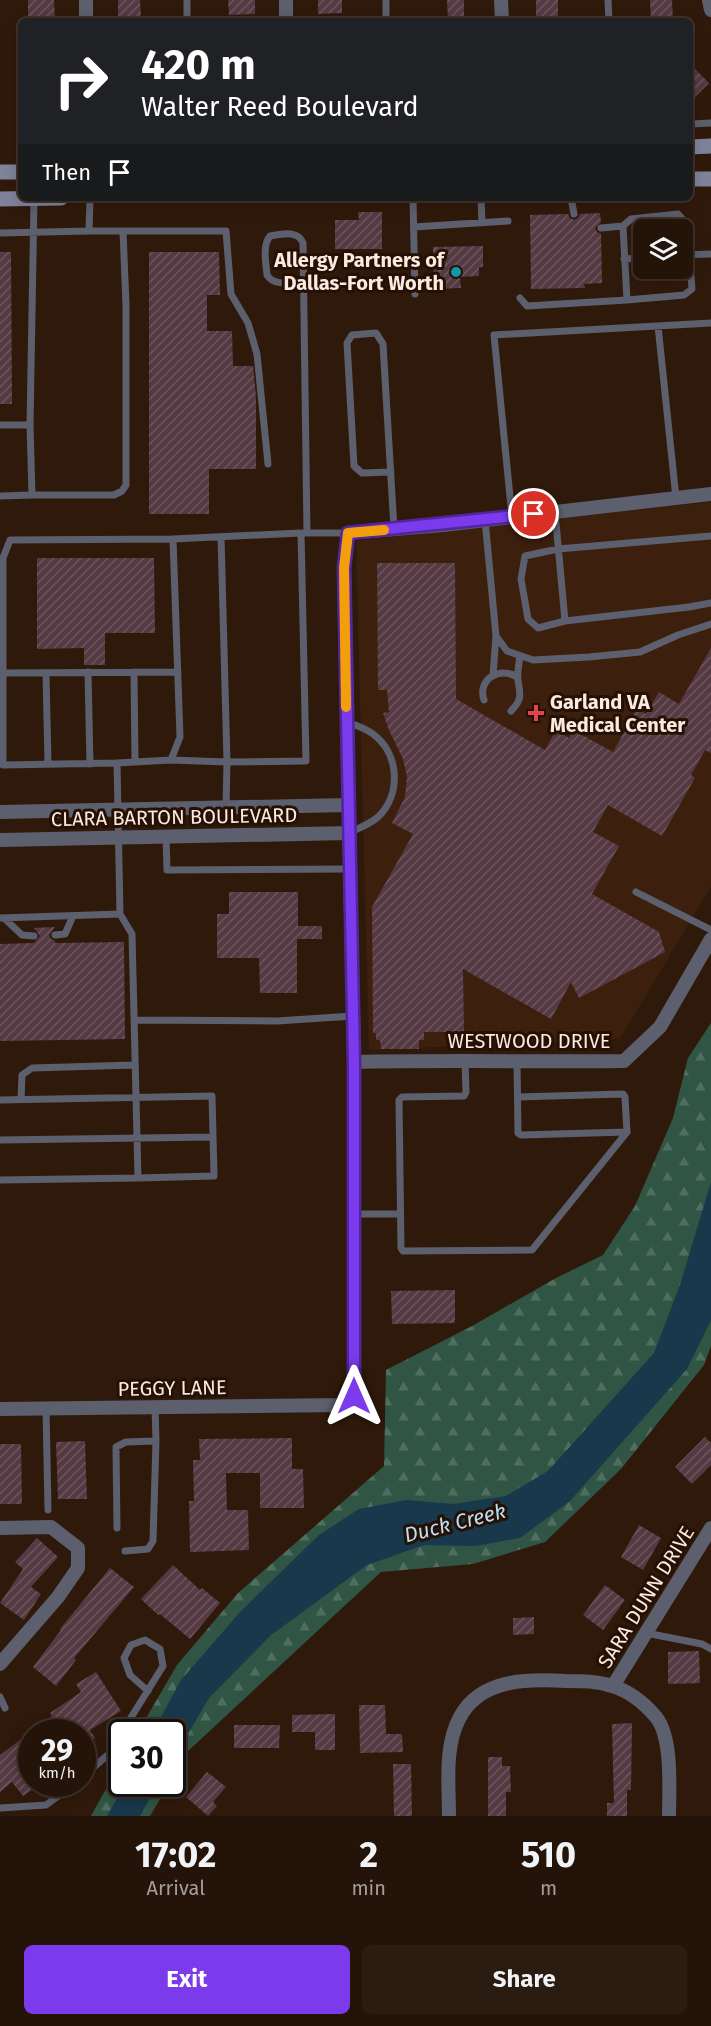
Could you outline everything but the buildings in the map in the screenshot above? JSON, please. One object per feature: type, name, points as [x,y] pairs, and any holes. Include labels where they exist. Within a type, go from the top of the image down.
[{"type":"main road","points":[[693,147],[711,146]]},
{"type":"main road","points":[[0,172],[18,172]]},
{"type":"main road","points":[[693,179],[711,179]]},
{"type":"main road","points":[[0,199],[18,200]]},
{"type":"street","points":[[86,0],[86,18]]},
{"type":"street","points":[[286,0],[286,18]]},
{"type":"street","points":[[501,0],[502,18]]},
{"type":"street","points":[[709,0],[711,10]]},
{"type":"street","points":[[354,1214],[354,1062],[344,568],[348,533],[711,494]]},
{"type":"street","name":"CLARA BARTON BOULEVARD","points":[[0,812],[348,805]]},
{"type":"street","name":"CLARA BARTON BOULEVARD","points":[[0,840],[349,832]]},
{"type":"street","name":"WESTWOOD DRIVE","points":[[354,1062],[624,1061],[660,1027],[711,939]]},
{"type":"street","name":"PEGGY LANE","points":[[0,1409],[345,1405],[354,1396],[354,1214]]},
{"type":"street","points":[[0,1527],[51,1527],[78,1548],[78,1568],[58,1597],[0,1664]]},
{"type":"street","name":"SARA DUNN DRIVE","points":[[613,1686],[711,1528]]},
{"type":"street","points":[[449,1816],[450,1739],[461,1715],[478,1697],[498,1686],[528,1679],[592,1682],[613,1686],[638,1699],[658,1719],[667,1744],[669,1816]]},
{"type":"lane","points":[[187,0],[187,18]]},
{"type":"lane","points":[[386,0],[386,18]]},
{"type":"lane","points":[[608,0],[609,18]]},
{"type":"lane","points":[[693,124],[711,123]]},
{"type":"lane","points":[[32,495],[30,425],[34,201]]},
{"type":"lane","points":[[89,231],[90,201]]},
{"type":"lane","points":[[413,201],[415,294]]},
{"type":"lane","points":[[481,201],[482,223]]},
{"type":"lane","points":[[572,201],[574,214]]},
{"type":"lane","points":[[601,228],[623,226],[631,219],[678,214],[682,219]]},
{"type":"lane","points":[[414,227],[508,221]]},
{"type":"lane","points":[[623,226],[627,300]]},
{"type":"lane","points":[[0,496],[114,495],[122,491],[126,485],[126,305],[123,231]]},
{"type":"lane","points":[[0,233],[226,231],[231,294],[248,323],[257,354],[267,464]]},
{"type":"lane","points":[[303,281],[275,282],[269,279],[265,247],[270,236],[295,234],[303,243],[304,533],[306,761],[171,760],[117,764],[2,765],[3,558],[10,540],[173,539],[304,533],[348,533]]},
{"type":"lane","points":[[693,255],[711,254]]},
{"type":"lane","points":[[624,259],[633,259]]},
{"type":"lane","points":[[520,298],[527,306],[684,296],[692,289],[690,279]]},
{"type":"lane","points":[[512,517],[494,335],[711,323]]},
{"type":"lane","points":[[658,326],[676,498]]},
{"type":"lane","points":[[391,472],[362,473],[354,466],[347,343],[352,335],[376,333],[383,344],[391,472],[394,529]]},
{"type":"lane","points":[[0,425],[30,425]]},
{"type":"lane","points":[[555,512],[565,621]]},
{"type":"lane","points":[[485,520],[496,636],[494,675]]},
{"type":"lane","points":[[711,536],[558,549],[525,556],[521,579],[528,619],[538,628],[565,621],[689,608],[711,603]]},
{"type":"lane","points":[[221,537],[227,762],[226,807]]},
{"type":"lane","points":[[171,760],[180,737],[173,539]]},
{"type":"lane","points":[[496,636],[507,651],[533,660],[640,652],[678,635],[711,624]]},
{"type":"lane","points":[[511,711],[521,691],[517,677],[520,656]]},
{"type":"lane","points":[[46,672],[48,764]]},
{"type":"lane","points":[[88,672],[90,764]]},
{"type":"lane","points":[[134,672],[135,762]]},
{"type":"lane","points":[[3,673],[178,672]]},
{"type":"lane","points":[[484,700],[482,691],[484,685],[494,675],[511,674],[517,677]]},
{"type":"lane","points":[[347,722],[373,734],[386,747],[393,764],[395,783],[390,801],[378,816],[363,827],[349,832]]},
{"type":"lane","points":[[117,764],[120,914],[132,934],[138,1178]]},
{"type":"lane","points":[[166,836],[167,870],[350,869]]},
{"type":"lane","points":[[636,892],[711,930]]},
{"type":"lane","points":[[2,918],[120,914]]},
{"type":"lane","points":[[55,935],[65,934],[73,916]]},
{"type":"lane","points":[[2,918],[22,935],[34,936]]},
{"type":"lane","points":[[134,1020],[278,1021],[353,1016]]},
{"type":"lane","points":[[465,1060],[466,1092],[464,1096],[402,1097],[399,1100],[400,1214],[403,1251],[532,1250],[627,1132],[623,1094],[518,1097]]},
{"type":"lane","points":[[517,1062],[518,1133],[521,1135],[627,1132]]},
{"type":"lane","points":[[21,1100],[22,1075],[32,1068],[135,1065]]},
{"type":"lane","points":[[0,1100],[212,1096],[214,1176],[0,1180]]},
{"type":"lane","points":[[0,1140],[213,1137]]},
{"type":"lane","points":[[354,1214],[400,1214]]},
{"type":"lane","points":[[125,1551],[148,1549],[153,1540],[155,1407]]},
{"type":"lane","points":[[46,1409],[48,1433],[45,1454],[48,1510]]},
{"type":"lane","points":[[117,1528],[116,1448],[126,1442],[156,1441]]},
{"type":"lane","points":[[646,1634],[702,1644],[711,1649]]},
{"type":"lane","points":[[131,1719],[148,1691],[163,1666],[160,1649],[145,1640],[131,1645],[124,1658],[130,1675],[148,1691]]},
{"type":"lane","points":[[0,1697],[4,1708]]},
{"type":"lane","points":[[96,1765],[108,1755]]},
{"type":"lane","points":[[0,1808],[46,1805],[57,1797]]},
{"type":"shaded area","name":"Garland VA Medical Center","points":[[711,502],[711,886],[620,1039],[369,1050],[356,541]]},
{"type":"green space","points":[[711,1023],[711,1346],[704,1365],[621,1469],[545,1542],[473,1564],[381,1572],[186,1754],[186,1719],[146,1719],[177,1665],[238,1593],[384,1466],[386,1370],[603,1255],[635,1206],[673,1118],[688,1058]]},
{"type":"green space","points":[[108,1785],[108,1797],[161,1797],[150,1816],[91,1816]]},
{"type":"water","name":"Duck Creek","points":[[711,1182],[711,1320],[687,1369],[570,1501],[520,1538],[476,1546],[424,1545],[367,1565],[271,1635],[209,1698],[186,1737],[186,1719],[160,1719],[181,1680],[241,1611],[319,1535],[359,1509],[407,1500],[453,1504],[506,1496],[548,1471],[654,1353],[680,1285]]},
{"type":"water","points":[[118,1797],[151,1797],[140,1816],[107,1816]]},
{"type":"slow traffic","points":[[346,707],[344,568],[348,533],[384,530]]},
{"type":"place","name":"Allergy Partners of Dallas-Fort Worth","points":[[456,272]]},
{"type":"place","name":"Garland VA Medical Center","points":[[536,713]]},
{"type":"route","points":[[354,1396],[354,1062],[344,568],[348,533],[534,514]]}]
